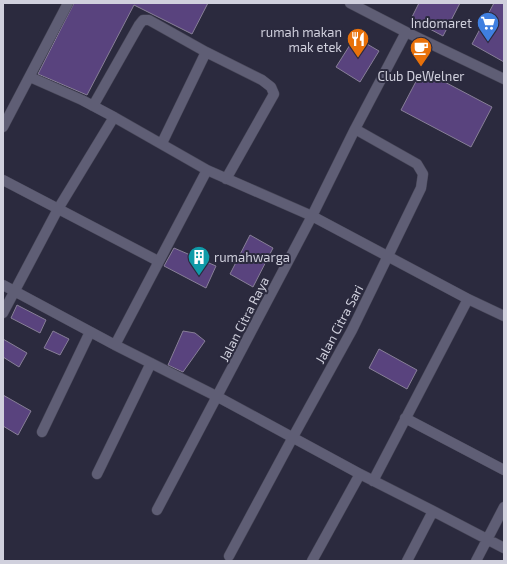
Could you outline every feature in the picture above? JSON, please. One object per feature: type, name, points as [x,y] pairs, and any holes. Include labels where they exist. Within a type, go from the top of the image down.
[{"type":"street","points":[[3,127],[68,3]]},
{"type":"street","points":[[350,3],[406,32],[504,79]]},
{"type":"street","points":[[93,106],[143,20],[149,20],[206,52],[262,80],[271,87],[274,94],[226,179]]},
{"type":"street","name":"Jalan Citra Raya","points":[[157,510],[218,397],[406,32]]},
{"type":"street","points":[[162,143],[206,52]]},
{"type":"street","points":[[30,77],[82,100],[162,143],[207,170],[312,216],[468,299],[503,314]]},
{"type":"street","points":[[3,312],[58,209],[114,117]]},
{"type":"street","name":"Jalan Citra Sari","points":[[229,556],[352,330],[421,188],[423,174],[417,164],[355,129]]},
{"type":"street","points":[[115,345],[207,170]]},
{"type":"street","points":[[3,180],[158,261]]},
{"type":"street","points":[[3,285],[90,332],[218,397],[373,481],[504,548]]},
{"type":"street","points":[[373,481],[468,299]]},
{"type":"street","points":[[42,432],[90,332]]},
{"type":"street","points":[[97,474],[151,363]]},
{"type":"street","points":[[405,418],[504,470]]},
{"type":"street","points":[[312,561],[360,474]]},
{"type":"street","points":[[476,561],[504,507]]},
{"type":"street","points":[[407,561],[434,511]]},
{"type":"building","points":[[74,3],[208,3],[192,34],[134,5],[87,95],[38,74]]},
{"type":"building","points":[[419,3],[460,3],[443,36],[411,19]]},
{"type":"building","points":[[494,3],[504,3],[504,62],[472,44]]},
{"type":"building","name":"rumah makan mak etek","points":[[355,37],[379,51],[360,82],[336,67]]},
{"type":"building","points":[[422,70],[492,107],[471,147],[401,110]]},
{"type":"building","points":[[250,235],[273,248],[253,287],[230,274]]},
{"type":"building","name":"rumahwarga","points":[[174,248],[216,266],[206,288],[164,266]]},
{"type":"building","points":[[17,305],[46,320],[40,333],[11,318]]},
{"type":"building","points":[[53,331],[69,339],[60,355],[44,348]]},
{"type":"building","points":[[183,331],[195,333],[205,341],[183,372],[168,365]]},
{"type":"building","points":[[3,339],[27,353],[19,367],[3,357]]},
{"type":"building","points":[[379,349],[417,370],[407,389],[369,368]]},
{"type":"building","points":[[3,395],[31,411],[18,435],[3,426]]},
{"type":"place","name":"Indomaret","points":[[488,42]]},
{"type":"place","name":"rumah makan mak etek","points":[[358,58]]},
{"type":"place","name":"Club DeWelner","points":[[421,68]]},
{"type":"place","name":"rumahwarga","points":[[199,276]]}]
